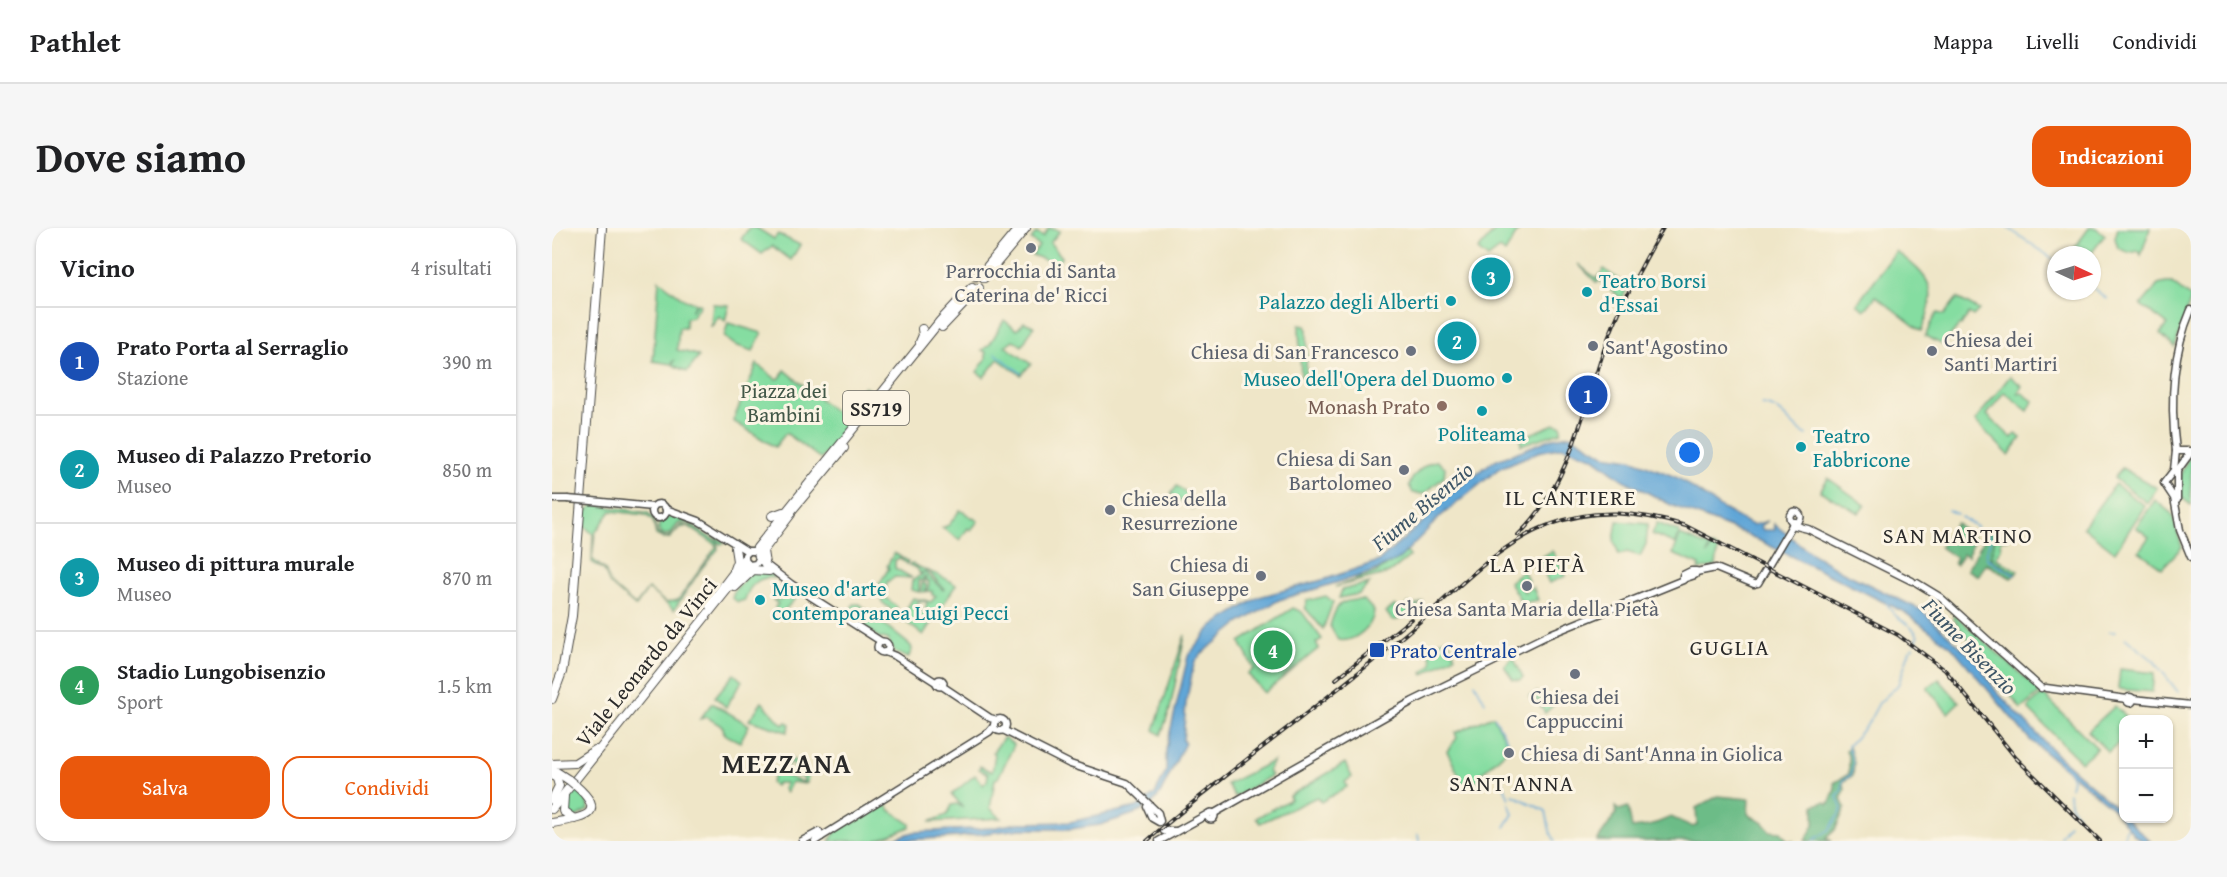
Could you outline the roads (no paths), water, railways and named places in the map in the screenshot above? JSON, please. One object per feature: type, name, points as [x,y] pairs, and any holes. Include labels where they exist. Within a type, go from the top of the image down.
[{"type":"highway","points":[[552,690],[562,655],[570,593],[600,228]]},
{"type":"highway","points":[[552,699],[562,672],[572,616],[600,228]]},
{"type":"highway","points":[[908,361],[922,338],[923,329],[930,330],[950,305],[978,282],[986,268],[1021,230]]},
{"type":"highway","name":"Viale Leonardo da Vinci","points":[[787,510],[978,282]]},
{"type":"highway","points":[[940,326],[950,305]]},
{"type":"highway","name":"Viale Leonardo da Vinci","points":[[552,807],[705,620],[754,558],[787,510],[908,361],[940,326]]},
{"type":"highway","points":[[776,505],[787,510]]},
{"type":"highway","points":[[772,516],[787,510]]},
{"type":"highway","points":[[705,620],[734,588],[787,510]]},
{"type":"highway","points":[[709,605],[737,562],[735,548]]},
{"type":"highway","points":[[722,588],[754,558]]},
{"type":"highway","points":[[734,588],[753,570],[754,558]]},
{"type":"highway","name":"Viale Leonardo da Vinci","points":[[552,807],[709,605],[754,558]]},
{"type":"highway","points":[[552,764],[575,763],[600,745]]},
{"type":"highway","points":[[552,769],[588,796],[591,804],[588,813],[581,819],[552,823]]},
{"type":"highway","points":[[552,774],[557,778],[559,786],[552,800]]},
{"type":"highway","points":[[572,784],[562,800],[562,809],[569,817],[581,819]]},
{"type":"main road","points":[[2191,310],[2181,341],[2175,376],[2185,452],[2173,489],[2180,530],[2191,557]]},
{"type":"main road","points":[[2185,452],[2176,430],[2176,382],[2183,341],[2191,316]]},
{"type":"main road","points":[[2185,452],[2164,483],[2173,489],[2180,522],[2191,552]]},
{"type":"main road","points":[[552,500],[592,502],[652,510],[660,504],[665,512],[694,522],[754,558],[929,675],[997,725],[1070,764],[1130,785],[1151,811],[1158,813],[1160,821]]},
{"type":"main road","points":[[652,510],[657,518],[665,512]]},
{"type":"main road","points":[[665,512],[699,521],[878,643]]},
{"type":"main road","points":[[1163,831],[1159,841],[1167,840],[1354,733],[1412,703],[1551,636],[1681,580],[1691,571],[1696,574],[1716,568],[1756,582],[1768,570],[1794,523],[1925,588],[1956,611],[2033,682],[2043,688],[2130,700],[2191,705]]},
{"type":"main road","points":[[887,649],[940,683]]},
{"type":"main road","points":[[815,841],[821,835],[997,725]]},
{"type":"main road","points":[[1167,840],[1177,831],[1212,814]]},
{"type":"main road","points":[[1163,831],[1177,831]]},
{"type":"main road","points":[[1163,831],[1167,840]]},
{"type":"main road","points":[[802,841],[816,833],[821,835]]},
{"type":"water","points":[[1570,435],[1604,455],[1631,459],[1678,478],[1746,522],[1753,525],[1768,521],[1761,526],[1763,530],[1775,530],[1774,524],[1811,553],[1841,571],[1921,610],[1977,662],[1996,691],[2059,757],[2119,810],[2119,816],[2113,808],[2030,740],[1952,647],[1904,612],[1746,534],[1671,505],[1622,479],[1592,457],[1563,447],[1538,452],[1500,468],[1441,516],[1399,559],[1372,572],[1279,600],[1238,624],[1200,655],[1194,664],[1186,703],[1183,741],[1185,743],[1160,794],[1151,805],[1134,814],[1100,825],[1071,829],[1020,829],[958,837],[886,841],[914,832],[991,828],[1018,823],[1070,822],[1137,807],[1155,794],[1166,771],[1166,749],[1188,656],[1212,626],[1259,597],[1326,579],[1379,561],[1428,517],[1434,506],[1492,462],[1553,438]]},
{"type":"water","points":[[2125,823],[2131,823],[2150,841],[2143,841],[2135,836]]},
{"type":"waterway","points":[[2008,228],[2047,255]]},
{"type":"waterway","points":[[2101,294],[2107,299]]},
{"type":"waterway","points":[[995,353],[1021,373]]},
{"type":"waterway","points":[[1762,405],[1782,413],[1795,427],[1807,435]]},
{"type":"waterway","points":[[1948,510],[1957,514]]},
{"type":"waterway","points":[[1961,517],[1977,527]]},
{"type":"waterway","points":[[1986,532],[1991,539],[1986,552],[1987,559],[2015,575]]},
{"type":"waterway","points":[[1887,603],[1890,609],[1915,631],[1918,636],[1916,642]]},
{"type":"waterway","points":[[2109,632],[2115,632]]},
{"type":"waterway","points":[[2125,638],[2154,661],[2178,692]]},
{"type":"waterway","points":[[1812,841],[1830,829],[1842,809],[1837,797],[1842,790],[1843,780],[1851,775],[1853,763],[1848,746],[1867,725],[1879,703],[1898,685],[1910,650]]},
{"type":"waterway","points":[[1475,683],[1485,702]]},
{"type":"waterway","points":[[1494,716],[1508,742],[1507,749]]},
{"type":"waterway","points":[[2069,771],[2072,779],[2070,787]]},
{"type":"waterway","points":[[1500,775],[1509,799]]},
{"type":"waterway","points":[[2069,793],[2070,804],[2077,815]]},
{"type":"waterway","points":[[1513,795],[1546,811],[1550,831],[1555,841]]},
{"type":"waterway","points":[[1505,827],[1513,814],[1509,803]]},
{"type":"waterway","points":[[2060,837],[2069,824]]},
{"type":"waterway","points":[[2123,839],[2127,827]]},
{"type":"waterway","points":[[1418,835],[1419,841]]},
{"type":"tunnel","points":[[972,287],[982,276]]},
{"type":"tunnel","points":[[746,566],[759,550]]},
{"type":"railway","points":[[1518,535],[1535,516],[1562,471],[1617,316],[1663,228]]},
{"type":"railway","points":[[1147,841],[1178,814],[1371,663],[1490,559],[1529,534],[1549,525],[1566,519],[1600,514],[1652,517],[1686,526],[1898,635],[1945,670],[2016,758],[2100,841]]},
{"type":"railway","points":[[1336,679],[1411,619]]},
{"type":"place","name":"Parrocchia di Santa Caterina de' Ricci","points":[[1031,248]]},
{"type":"place","name":"Museo di pittura murale","points":[[1491,277]]},
{"type":"place","name":"Teatro Borsi d'Essai","points":[[1587,292]]},
{"type":"place","name":"Palazzo degli Alberti","points":[[1451,301]]},
{"type":"place","name":"Museo di Palazzo Pretorio","points":[[1457,341]]},
{"type":"place","name":"Sant'Agostino","points":[[1593,346]]},
{"type":"place","name":"Chiesa di San Francesco","points":[[1411,351]]},
{"type":"place","name":"Chiesa dei Santi Martiri","points":[[1932,351]]},
{"type":"place","name":"Museo dell'Opera del Duomo","points":[[1507,378]]},
{"type":"place","name":"Prato Porta al Serraglio","points":[[1588,395]]},
{"type":"place","name":"Monash Prato","points":[[1442,406]]},
{"type":"place","name":"Politeama","points":[[1482,411]]},
{"type":"place","name":"Teatro Fabbricone","points":[[1801,447]]},
{"type":"place","name":"Chiesa di San Bartolomeo","points":[[1404,470]]},
{"type":"place","name":"Chiesa della Resurrezione","points":[[1110,510]]},
{"type":"place","name":"Chiesa di San Giuseppe","points":[[1261,576]]},
{"type":"place","name":"Chiesa Santa Maria della Pietà","points":[[1527,586]]},
{"type":"place","name":"Museo d'arte contemporanea Luigi Pecci","points":[[760,600]]},
{"type":"place","name":"Stadio Lungobisenzio","points":[[1273,650]]},
{"type":"place","name":"Prato Centrale","points":[[1377,650]]},
{"type":"place","name":"Chiesa dei Cappuccini","points":[[1575,674]]},
{"type":"place","name":"Chiesa di Sant'Anna in Giolica","points":[[1509,753]]},
{"type":"district","name":"IL CANTIERE","points":[[1571,497]]},
{"type":"district","name":"SAN MARTINO","points":[[1958,535]]},
{"type":"district","name":"LA PIETÀ","points":[[1538,564]]},
{"type":"district","name":"GUGLIA","points":[[1730,647]]},
{"type":"district","name":"MEZZANA","points":[[787,763]]},
{"type":"district","name":"SANT'ANNA","points":[[1512,783]]},
{"type":"park label","name":"Piazza dei Bambini","points":[[784,402]]},
{"type":"water label","name":"Fiume Bisenzio","points":[[1422,506]]},
{"type":"water label","name":"Fiume Bisenzio","points":[[1970,646]]}]
